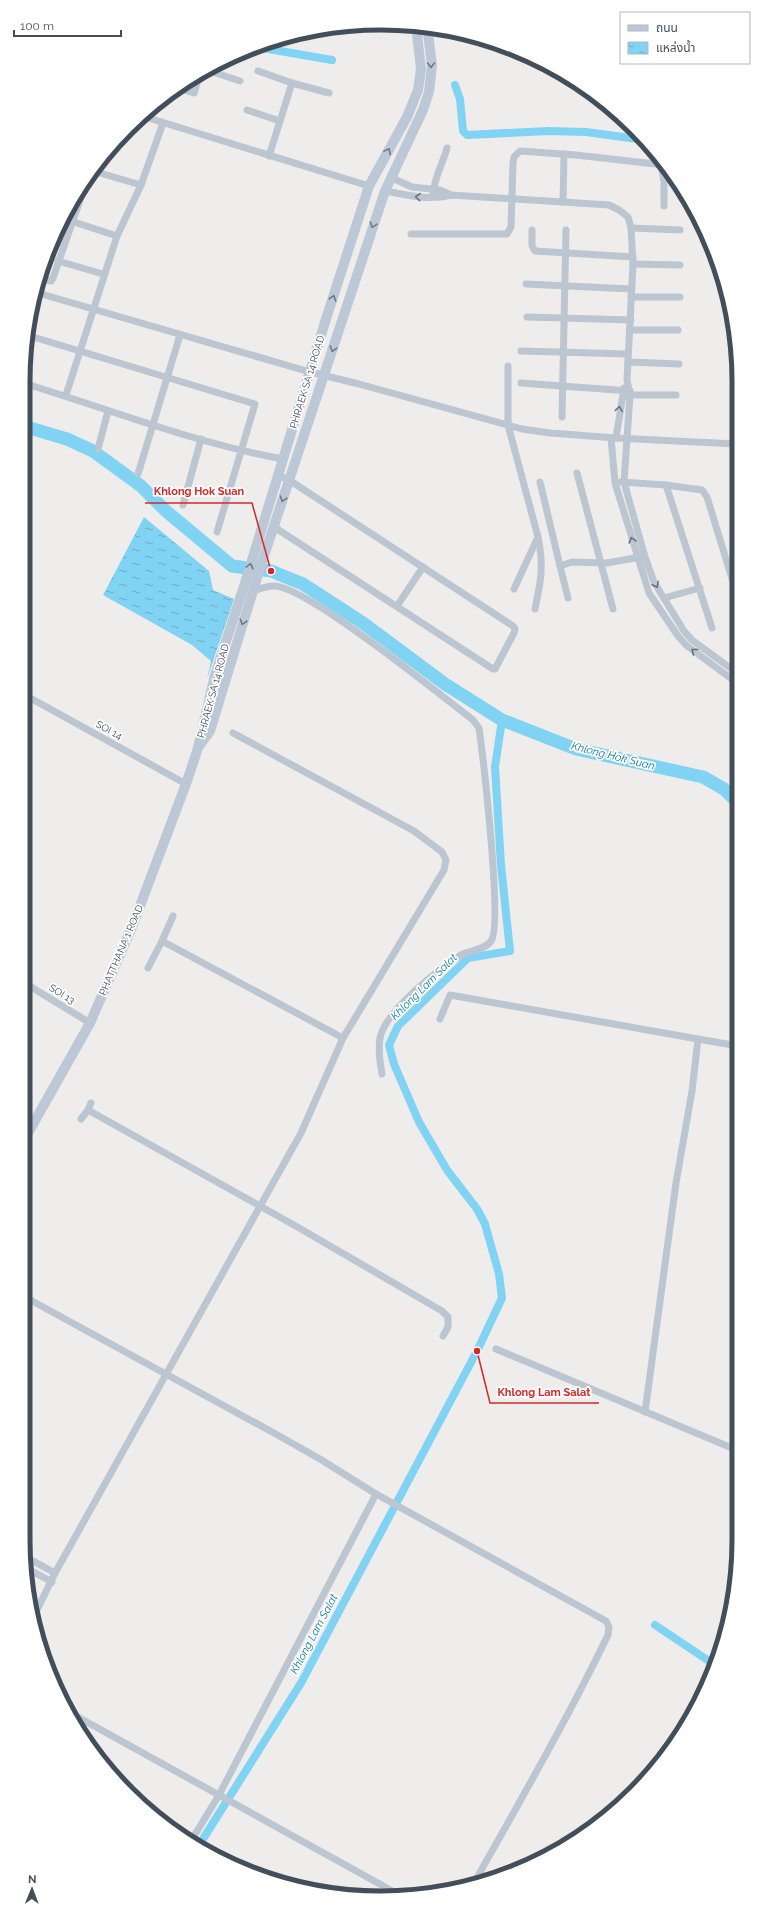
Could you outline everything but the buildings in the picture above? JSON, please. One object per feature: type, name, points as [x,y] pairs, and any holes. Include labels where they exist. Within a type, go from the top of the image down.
[{"type":"main road","name":"PHRAEK SA 14 ROAD","points":[[251,586],[254,549],[369,186],[407,117],[418,90],[421,69],[417,32]]},
{"type":"main road","name":"PHRAEK SA 14 ROAD","points":[[198,748],[215,675],[264,556],[385,191],[423,110],[429,92],[432,65],[428,33]]},
{"type":"main road","points":[[377,173],[392,178]]},
{"type":"main road","points":[[364,202],[380,206]]},
{"type":"main road","name":"PHATTHANA 1 ROAD","points":[[30,1130],[90,1023],[132,927],[198,748]]},
{"type":"street","points":[[258,71],[292,83],[329,93]]},
{"type":"street","points":[[214,72],[240,81]]},
{"type":"street","points":[[185,90],[194,93],[197,82]]},
{"type":"street","points":[[268,156],[292,83]]},
{"type":"street","points":[[247,110],[280,121]]},
{"type":"street","points":[[149,118],[369,186]]},
{"type":"street","points":[[66,395],[103,274],[117,236],[141,185],[163,123]]},
{"type":"street","points":[[433,198],[433,190],[448,148]]},
{"type":"street","points":[[411,234],[506,234],[511,227],[511,198],[514,157],[520,151],[564,154],[657,164]]},
{"type":"street","points":[[563,202],[564,154]]},
{"type":"street","points":[[99,173],[141,185]]},
{"type":"street","points":[[663,173],[664,206]]},
{"type":"street","points":[[392,178],[412,187],[440,190],[451,195]]},
{"type":"street","points":[[385,191],[413,197],[441,198],[451,195],[609,205],[619,210],[628,218],[631,228],[633,260],[628,354],[628,380],[630,393],[624,482],[649,593],[678,636],[686,645],[732,680]]},
{"type":"street","points":[[45,280],[51,282],[74,222],[80,200]]},
{"type":"street","points":[[74,222],[117,236]]},
{"type":"street","points":[[631,228],[680,230]]},
{"type":"street","points":[[532,230],[532,246],[535,251],[680,265]]},
{"type":"street","points":[[562,417],[566,230]]},
{"type":"street","points":[[58,261],[103,274]]},
{"type":"street","points":[[526,284],[631,289]]},
{"type":"street","points":[[41,294],[310,372],[535,431],[627,439],[732,444]]},
{"type":"street","points":[[631,297],[680,297]]},
{"type":"street","points":[[527,317],[630,320]]},
{"type":"street","points":[[630,330],[678,330]]},
{"type":"street","points":[[138,474],[180,335]]},
{"type":"street","points":[[33,337],[255,404],[217,532]]},
{"type":"street","points":[[521,350],[628,354]]},
{"type":"street","points":[[628,362],[679,364]]},
{"type":"street","points":[[508,366],[508,425],[542,556],[542,577],[534,609]]},
{"type":"street","points":[[628,380],[622,393],[613,438],[615,483],[641,557],[654,582],[684,631],[692,640],[732,670]]},
{"type":"street","points":[[520,383],[622,393],[676,395]]},
{"type":"street","points":[[30,384],[66,395],[108,412],[242,452],[283,459]]},
{"type":"street","points":[[98,449],[108,412]]},
{"type":"street","points":[[183,505],[201,439]]},
{"type":"street","points":[[577,472],[613,609]]},
{"type":"street","points":[[274,527],[490,668],[495,669],[515,629],[423,566],[289,480],[278,475]]},
{"type":"street","points":[[540,482],[568,598]]},
{"type":"street","points":[[615,483],[624,482],[697,488],[705,492],[732,579]]},
{"type":"street","points":[[666,485],[712,628]]},
{"type":"street","points":[[514,588],[538,537]]},
{"type":"street","points":[[560,566],[581,561],[620,561],[641,557]]},
{"type":"street","points":[[397,606],[423,566]]},
{"type":"street","points":[[251,586],[274,586],[292,591],[324,610],[362,636],[473,720],[479,728],[495,899],[495,931],[491,942],[484,947],[465,953],[451,961],[408,998],[391,1016],[380,1038],[382,1074]]},
{"type":"street","points":[[664,598],[700,588]]},
{"type":"street","points":[[712,666],[718,660]]},
{"type":"street","name":"SOI 14","points":[[30,698],[186,784]]},
{"type":"street","points":[[37,1610],[52,1582],[55,1573],[301,1133],[343,1038],[444,870],[446,860],[442,852],[414,831],[233,733]]},
{"type":"street","points":[[148,968],[173,916]]},
{"type":"street","points":[[162,941],[343,1038]]},
{"type":"street","name":"SOI 13","points":[[30,986],[90,1023]]},
{"type":"street","points":[[440,1018],[450,995],[732,1045]]},
{"type":"street","points":[[645,1412],[676,1183],[692,1091],[698,1039]]},
{"type":"street","points":[[81,1119],[91,1103]]},
{"type":"street","points":[[88,1110],[260,1206],[442,1312],[448,1317],[449,1322],[443,1336]]},
{"type":"street","points":[[30,1300],[166,1373],[320,1459],[376,1494],[606,1621],[608,1635],[583,1686],[532,1782],[477,1877]]},
{"type":"street","points":[[496,1348],[732,1448]]},
{"type":"street","points":[[194,1837],[219,1796],[376,1494]]},
{"type":"street","points":[[31,1560],[55,1573]]},
{"type":"street","points":[[32,1571],[52,1582]]},
{"type":"street","points":[[78,1717],[392,1891]]},
{"type":"water","points":[[144,517],[209,571],[213,590],[234,599],[207,679],[211,661],[192,645],[103,595]]},
{"type":"waterway","points":[[268,49],[332,60]]},
{"type":"waterway","points":[[455,85],[460,99],[463,131],[467,135],[548,131],[586,132],[634,139]]},
{"type":"waterway","name":"Khlong Hok Suan","points":[[30,428],[67,439],[93,451],[141,486],[166,511],[232,566],[271,571],[303,584],[363,623],[445,684],[502,720],[576,749],[703,777],[724,789],[732,797]]},
{"type":"waterway","name":"Khlong Lam Salat","points":[[201,1842],[301,1683],[477,1351],[502,1298],[499,1274],[485,1224],[477,1209],[447,1170],[419,1122],[394,1064],[389,1045],[398,1026],[468,958],[510,951],[501,865],[495,767],[502,720]]},
{"type":"waterway","points":[[655,1625],[710,1662]]},
{"type":"place","name":"Khlong Hok Suan","points":[[271,571]]},
{"type":"place","name":"Khlong Lam Salat","points":[[477,1351]]}]
